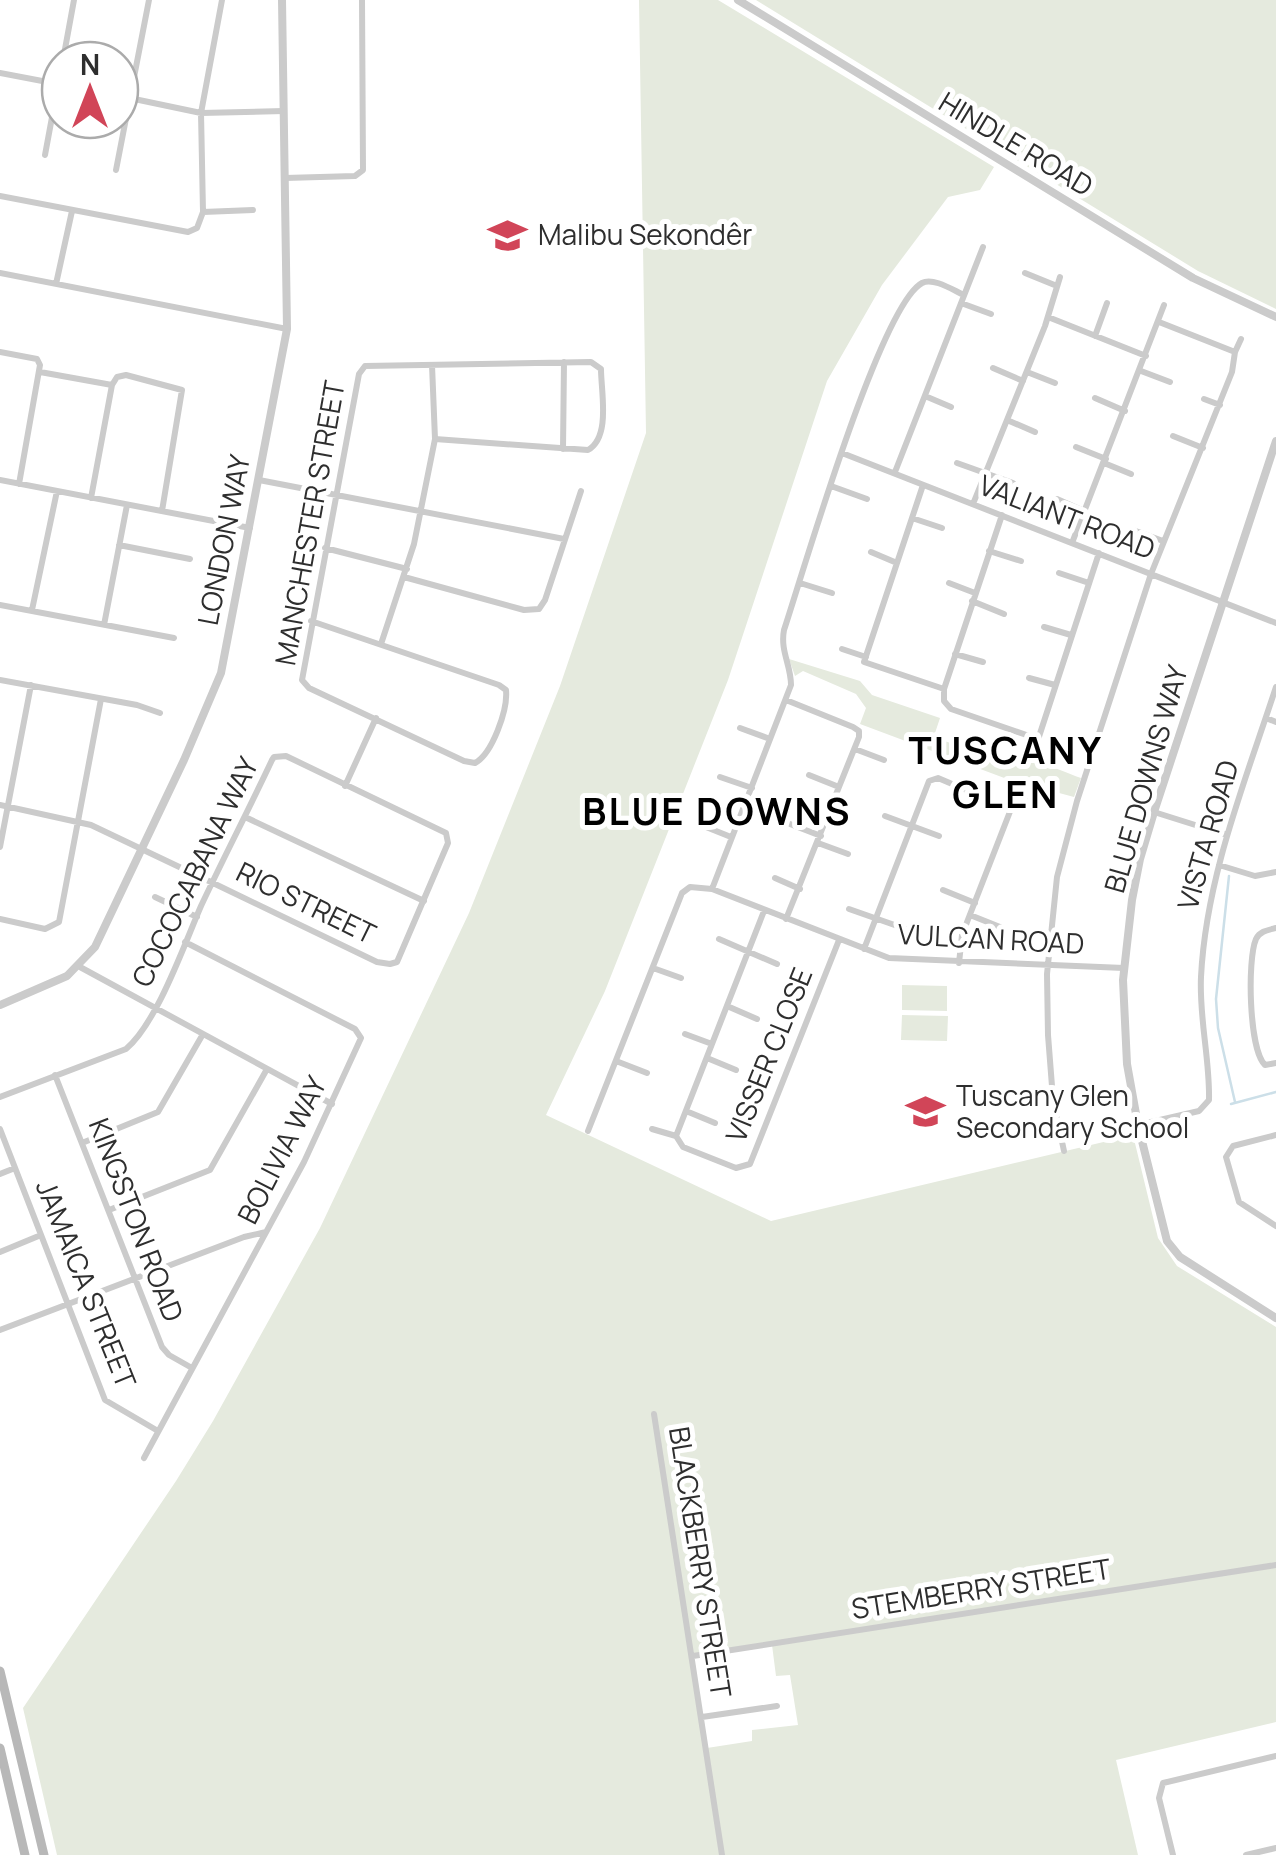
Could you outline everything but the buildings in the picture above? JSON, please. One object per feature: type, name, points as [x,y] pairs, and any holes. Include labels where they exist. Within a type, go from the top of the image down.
[{"type":"main road","points":[[0,1672],[44,1855]]},
{"type":"main road","points":[[0,1748],[24,1855]]},
{"type":"street","points":[[66,40],[74,0]]},
{"type":"street","points":[[140,46],[149,0]]},
{"type":"street","points":[[0,196],[188,232],[199,226],[203,212],[201,112],[222,0]]},
{"type":"street","name":"LONDON WAY","points":[[0,1006],[54,984],[80,966],[107,925],[218,686],[287,329],[282,0]]},
{"type":"street","points":[[286,178],[355,176],[362,172],[362,0]]},
{"type":"street","name":"HINDLE ROAD","points":[[738,0],[1193,278],[1276,317]]},
{"type":"street","points":[[0,73],[40,81]]},
{"type":"street","points":[[140,100],[201,112],[284,111]]},
{"type":"street","points":[[45,156],[48,140]]},
{"type":"street","points":[[116,170],[122,140]]},
{"type":"street","points":[[56,284],[72,210]]},
{"type":"street","points":[[203,212],[254,210]]},
{"type":"street","points":[[894,472],[983,247]]},
{"type":"street","points":[[973,504],[1027,372],[1058,282],[1025,272]]},
{"type":"street","points":[[0,273],[287,329]]},
{"type":"street","points":[[712,890],[786,700],[791,673],[782,654],[782,640],[842,453],[880,351],[913,292],[930,281],[991,314]]},
{"type":"street","points":[[1095,336],[1107,303]]},
{"type":"street","points":[[1072,543],[1164,304]]},
{"type":"street","points":[[1048,317],[1146,356]]},
{"type":"street","points":[[1159,322],[1234,352]]},
{"type":"street","points":[[1064,1151],[1050,1072],[1048,965],[1057,877],[1076,801],[1151,574],[1234,369],[1234,352],[1240,339]]},
{"type":"street","points":[[0,352],[37,359],[40,372],[19,484]]},
{"type":"street","points":[[563,450],[564,362]]},
{"type":"street","points":[[381,644],[405,573],[435,439],[432,364],[598,365],[602,424],[594,447],[588,450],[435,439]]},
{"type":"street","name":"MANCHESTER STREET","points":[[376,718],[309,688],[302,675],[359,374],[365,366],[432,364]]},
{"type":"street","points":[[992,368],[1023,381]]},
{"type":"street","points":[[1141,371],[1170,382]]},
{"type":"street","points":[[40,372],[112,386]]},
{"type":"street","points":[[1027,372],[1055,383]]},
{"type":"street","points":[[90,498],[112,386],[117,377],[126,376],[182,390],[162,511]]},
{"type":"street","points":[[925,396],[951,406]]},
{"type":"street","points":[[1095,398],[1125,411]]},
{"type":"street","points":[[1204,399],[1220,405]]},
{"type":"street","points":[[1008,420],[1035,432]]},
{"type":"street","points":[[1173,436],[1203,448]]},
{"type":"street","name":"BLUE DOWNS WAY","points":[[1275,1314],[1173,1250],[1160,1216],[1138,1125],[1124,1037],[1124,968],[1140,859],[1276,441]]},
{"type":"street","points":[[1076,447],[1131,474]]},
{"type":"street","name":"VALIANT ROAD","points":[[842,453],[1276,623]]},
{"type":"street","points":[[957,463],[1014,483]]},
{"type":"street","points":[[0,480],[250,528]]},
{"type":"street","points":[[259,480],[564,538]]},
{"type":"street","points":[[924,485],[864,662],[944,688]]},
{"type":"street","points":[[831,486],[867,499]]},
{"type":"street","points":[[32,610],[56,491]]},
{"type":"street","points":[[325,548],[534,611],[545,600],[581,491]]},
{"type":"street","points":[[1057,500],[1084,511]]},
{"type":"street","points":[[104,624],[127,505]]},
{"type":"street","points":[[1002,515],[944,688],[944,701],[951,709],[1038,739]]},
{"type":"street","points":[[912,518],[942,528]]},
{"type":"street","points":[[1133,530],[1163,542]]},
{"type":"street","points":[[119,545],[190,559]]},
{"type":"street","points":[[990,551],[1022,561]]},
{"type":"street","points":[[870,552],[898,563]]},
{"type":"street","points":[[1032,758],[1099,554]]},
{"type":"street","points":[[1059,574],[1089,584]]},
{"type":"street","points":[[800,583],[832,593]]},
{"type":"street","points":[[949,583],[1004,614]]},
{"type":"street","points":[[0,605],[174,638]]},
{"type":"street","points":[[311,621],[500,685],[508,697],[484,757],[475,764],[376,718],[344,786]]},
{"type":"street","points":[[1044,627],[1072,635]]},
{"type":"street","points":[[842,649],[866,657]]},
{"type":"street","points":[[956,654],[983,662]]},
{"type":"street","points":[[1028,678],[1055,686]]},
{"type":"street","points":[[0,680],[160,713]]},
{"type":"street","points":[[0,846],[4,806],[31,686]]},
{"type":"street","name":"VISTA ROAD","points":[[1138,1125],[1198,1111],[1209,1100],[1201,976],[1206,926],[1227,835],[1276,687]]},
{"type":"street","points":[[0,920],[45,929],[59,922],[101,698]]},
{"type":"street","points":[[786,700],[859,731],[786,919]]},
{"type":"street","points":[[1266,718],[1276,722]]},
{"type":"street","points":[[740,728],[770,740]]},
{"type":"street","points":[[855,749],[884,760]]},
{"type":"street","name":"COCOCABANA WAY","points":[[0,1097],[126,1048],[143,1030],[272,760],[278,756],[286,756],[446,833],[448,843],[397,962]]},
{"type":"street","points":[[810,775],[839,787]]},
{"type":"street","points":[[720,777],[752,788]]},
{"type":"street","points":[[864,949],[929,781],[935,778],[1011,809],[960,941],[959,963]]},
{"type":"street","name":"RIO STREET","points":[[4,806],[98,828],[376,962],[397,962]]},
{"type":"street","points":[[1154,812],[1227,835]]},
{"type":"street","points":[[885,816],[939,836]]},
{"type":"street","points":[[245,817],[424,900]]},
{"type":"street","points":[[790,824],[848,854]]},
{"type":"street","points":[[701,825],[731,838]]},
{"type":"street","points":[[1219,865],[1255,876],[1276,872]]},
{"type":"street","points":[[775,878],[800,889]]},
{"type":"street","name":"VULCAN ROAD","points":[[653,968],[682,894],[690,887],[712,890],[839,940],[902,960],[1124,968]]},
{"type":"street","points":[[944,890],[976,903]]},
{"type":"street","points":[[155,897],[196,917]]},
{"type":"street","points":[[850,909],[906,929]]},
{"type":"street","name":"VISSER CLOSE","points":[[676,1136],[764,911]]},
{"type":"street","points":[[970,915],[1000,927]]},
{"type":"street","points":[[1276,928],[1263,932],[1256,940],[1252,996],[1259,1059],[1265,1064],[1276,1063]]},
{"type":"street","name":"VISSER CLOSE","points":[[719,939],[777,964]]},
{"type":"street","name":"VISSER CLOSE","points":[[652,1130],[676,1136],[683,1147],[740,1168],[750,1164],[839,940]]},
{"type":"street","name":"BOLIVIA WAY","points":[[144,1458],[266,1232],[360,1042],[355,1029],[185,942]]},
{"type":"street","points":[[80,966],[332,1104]]},
{"type":"street","points":[[588,1131],[653,968],[681,978]]},
{"type":"street","name":"VISSER CLOSE","points":[[727,1006],[756,1019]]},
{"type":"street","points":[[82,1143],[158,1112],[203,1034]]},
{"type":"street","name":"VISSER CLOSE","points":[[685,1034],[712,1044]]},
{"type":"street","name":"VISSER CLOSE","points":[[706,1058],[736,1070]]},
{"type":"street","points":[[616,1061],[647,1072]]},
{"type":"street","points":[[108,1210],[210,1170],[267,1069]]},
{"type":"street","name":"KINGSTON ROAD","points":[[55,1074],[162,1347],[192,1368]]},
{"type":"street","name":"VISSER CLOSE","points":[[686,1111],[715,1123]]},
{"type":"street","name":"JAMAICA STREET","points":[[0,1129],[106,1403],[158,1432]]},
{"type":"street","points":[[1276,1135],[1233,1146],[1226,1157],[1239,1202],[1276,1226]]},
{"type":"street","points":[[0,1174],[15,1168]]},
{"type":"street","points":[[0,1330],[266,1232]]},
{"type":"street","points":[[0,1252],[42,1236]]},
{"type":"street","name":"BLACKBERRY STREET","points":[[654,1414],[722,1855]]},
{"type":"street","name":"STEMBERRY STREET","points":[[693,1656],[1276,1565]]},
{"type":"street","name":"BLACKBERRY STREET","points":[[702,1717],[777,1706]]},
{"type":"street","points":[[1173,1855],[1159,1798],[1164,1783],[1276,1756]]},
{"type":"street","points":[[1246,1855],[1276,1848]]},
{"type":"shaded area","points":[[639,0],[718,0],[994,167],[980,190],[948,197],[882,285],[827,381],[728,680],[605,991],[546,1115],[771,1221],[1133,1135],[1158,1238],[1177,1266],[1276,1327],[1276,1722],[1116,1760],[1138,1855],[57,1855],[23,1708],[176,1481],[320,1228],[469,913],[560,686],[646,433]],"holes":[[[772,1645],[776,1676],[790,1675],[798,1725],[752,1730],[752,1741],[707,1748],[694,1657]]]},
{"type":"shaded area","points":[[756,0],[1276,0],[1276,309],[1198,271]]},
{"type":"shaded area","points":[[789,659],[860,681],[872,695],[940,718],[935,733],[941,740],[1016,763],[1040,763],[1081,778],[1074,797],[1048,790],[1041,810],[1009,798],[1015,782],[860,724],[866,708],[856,694],[803,671],[795,676]]},
{"type":"shaded area","points":[[902,985],[947,986],[947,1011],[902,1010]]},
{"type":"shaded area","points":[[902,1015],[948,1016],[947,1041],[901,1040]]},
{"type":"waterway","points":[[1229,876],[1216,999],[1218,1028],[1235,1102]]},
{"type":"waterway","points":[[1231,1104],[1276,1092]]},
{"type":"place","name":"Malibu Sekondêr","points":[[508,235]]},
{"type":"place","name":"Tuscany Glen Secondary School","points":[[926,1112]]},
{"type":"district","name":"TUSCANY GLEN","points":[[1006,773]]},
{"type":"district","name":"BLUE DOWNS","points":[[717,812]]}]
